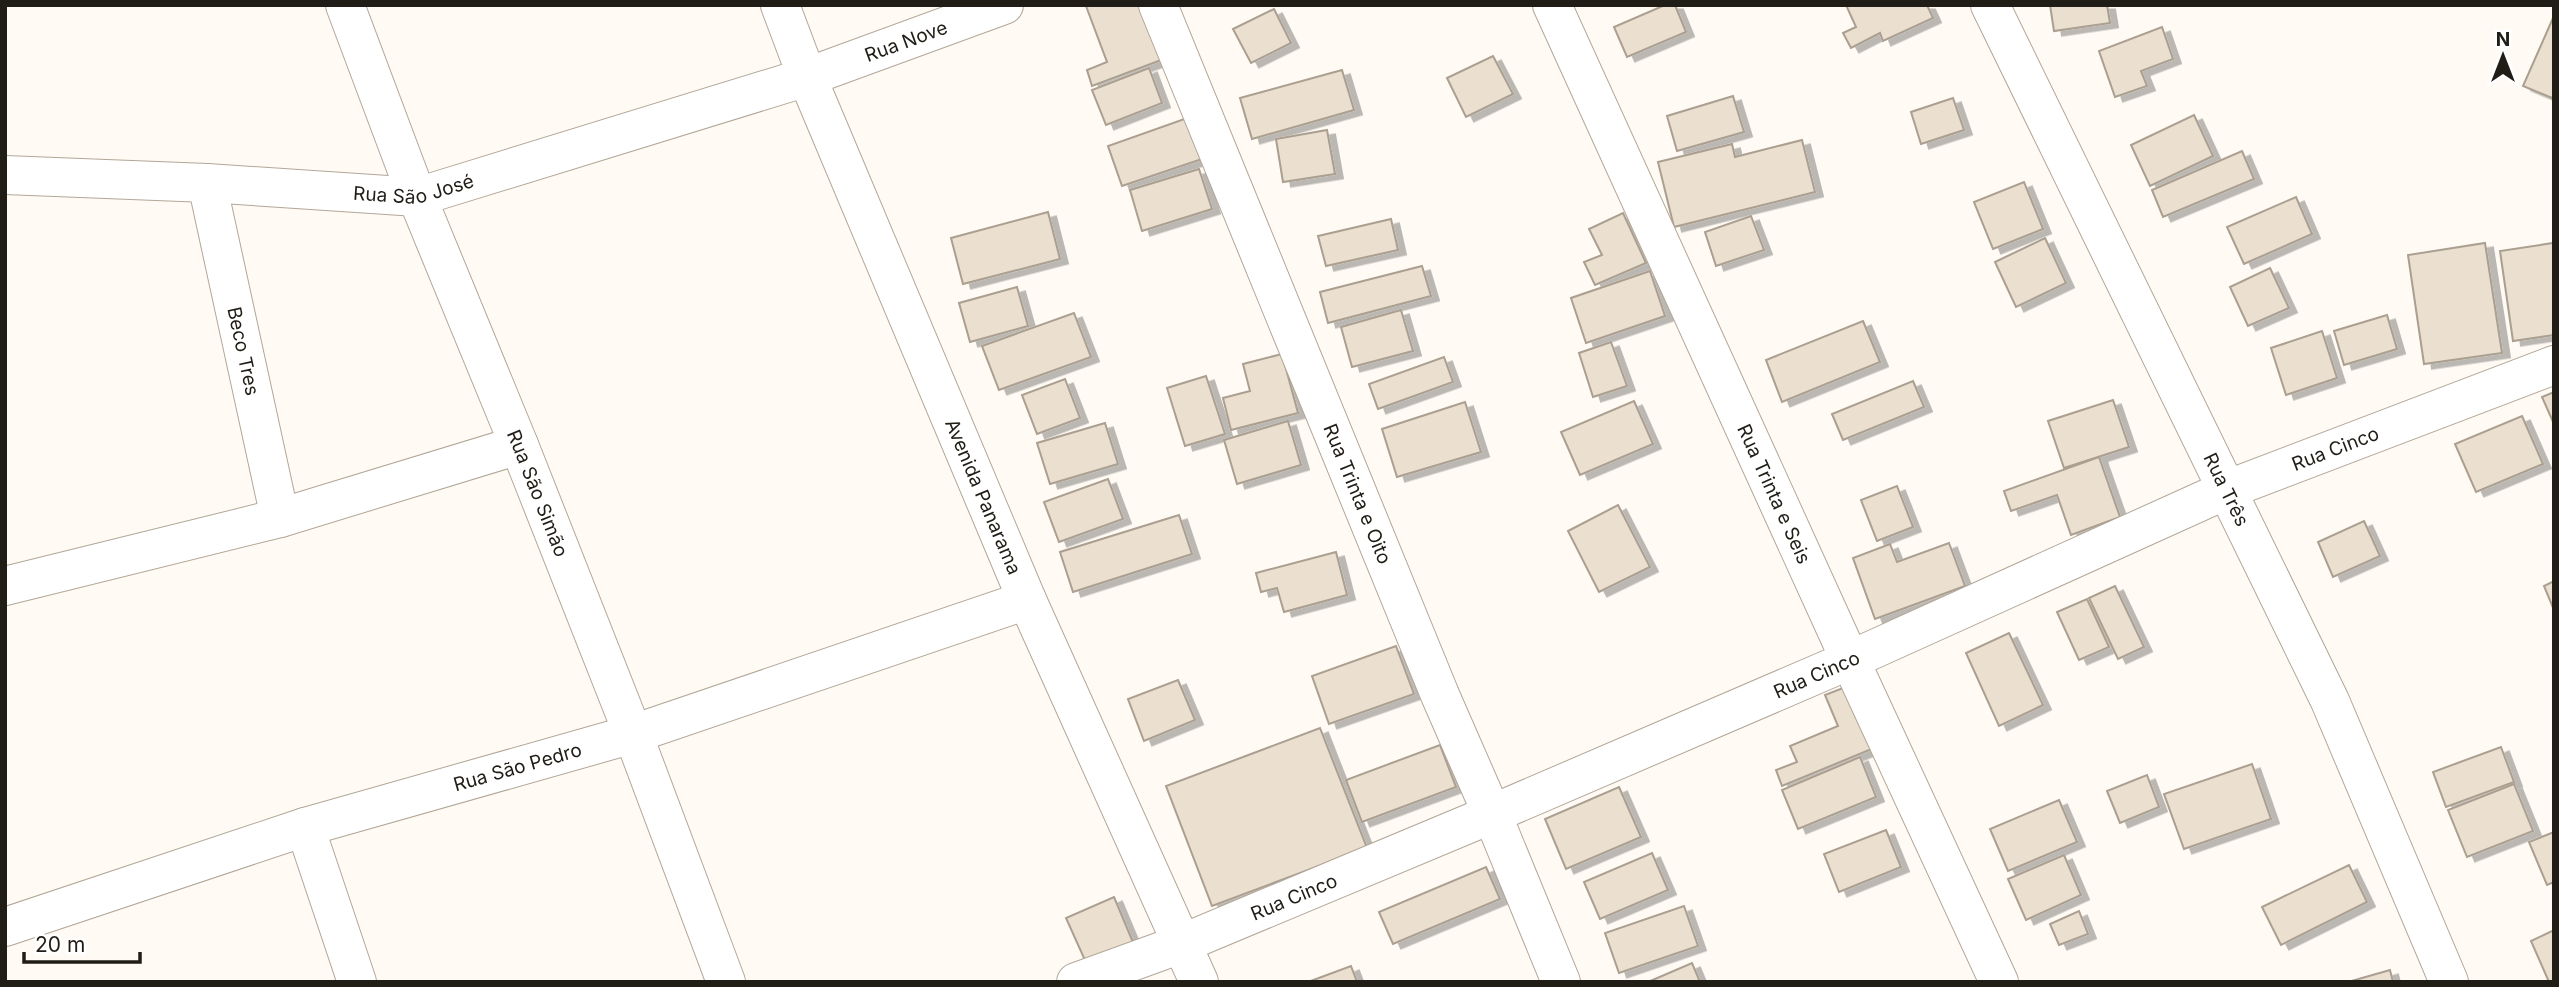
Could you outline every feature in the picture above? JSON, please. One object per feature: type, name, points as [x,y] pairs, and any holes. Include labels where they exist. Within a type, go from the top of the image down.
[{"type":"street","name":"Rua São Simão","points":[[345,5],[417,197],[633,734],[726,982]]},
{"type":"street","name":"Avenida Panarama","points":[[780,5],[807,77],[1027,600],[1199,982]]},
{"type":"street","name":"Rua Nove","points":[[807,77],[1004,5]]},
{"type":"street","name":"Rua Trinta e Oito","points":[[1158,5],[1424,657],[1561,982]]},
{"type":"street","name":"Rua Trinta e Seis","points":[[1552,5],[1999,982]]},
{"type":"street","name":"Rua Três","points":[[1990,5],[2330,701],[2449,982]]},
{"type":"street","name":"Rua São José","points":[[5,175],[207,183],[417,197],[807,77]]},
{"type":"street","name":"Beco Tres","points":[[207,183],[280,518]]},
{"type":"street","name":"Rua Cinco","points":[[1076,982],[1181,944],[1492,814],[1850,660],[2226,490],[2554,365]]},
{"type":"street","points":[[5,586],[280,518],[519,445]]},
{"type":"street","name":"Rua São Pedro","points":[[5,927],[305,827],[633,734],[1027,600]]},
{"type":"street","points":[[305,827],[357,982]]},
{"type":"building","points":[[1143,5],[1164,59],[1092,86],[1087,70],[1107,62],[1086,6]]},
{"type":"building","points":[[1665,5],[1675,5],[1686,32],[1627,57],[1614,27]]},
{"type":"building","points":[[1846,5],[1927,5],[1933,18],[1883,41],[1880,33],[1851,48],[1843,33],[1856,27]]},
{"type":"building","points":[[2050,5],[2107,5],[2110,23],[2054,31]]},
{"type":"building","points":[[1274,9],[1291,43],[1251,63],[1233,29]]},
{"type":"building","points":[[2553,18],[2554,94],[2552,98],[2523,86]]},
{"type":"building","points":[[2162,27],[2173,59],[2141,71],[2147,86],[2115,97],[2099,51]]},
{"type":"building","points":[[1493,56],[1513,94],[1466,117],[1447,78]]},
{"type":"building","points":[[1149,68],[1162,103],[1106,125],[1092,90]]},
{"type":"building","points":[[1342,70],[1354,110],[1252,139],[1240,98]]},
{"type":"building","points":[[1733,96],[1744,132],[1677,151],[1667,116]]},
{"type":"building","points":[[1953,98],[1964,130],[1921,144],[1911,112]]},
{"type":"building","points":[[2194,115],[2213,156],[2150,186],[2131,145]]},
{"type":"building","points":[[1190,117],[1205,158],[1122,186],[1108,146]]},
{"type":"building","points":[[1327,130],[1335,174],[1283,182],[1276,139]]},
{"type":"building","points":[[1802,140],[1815,192],[1674,227],[1658,162],[1732,144],[1735,157]]},
{"type":"building","points":[[2242,151],[2254,179],[2163,217],[2152,190]]},
{"type":"building","points":[[1199,169],[1212,209],[1142,231],[1130,190]]},
{"type":"building","points":[[2024,182],[2043,229],[1993,249],[1974,202]]},
{"type":"building","points":[[2296,197],[2312,234],[2244,264],[2227,227]]},
{"type":"building","points":[[1048,212],[1060,259],[963,284],[951,238]]},
{"type":"building","points":[[1623,213],[1646,263],[1595,285],[1584,262],[1602,255],[1589,229]]},
{"type":"building","points":[[1751,216],[1764,250],[1716,266],[1705,232]]},
{"type":"building","points":[[1391,219],[1398,250],[1326,266],[1318,236]]},
{"type":"building","points":[[2045,238],[2066,283],[2016,307],[1995,262]]},
{"type":"building","points":[[2485,243],[2502,353],[2424,364],[2408,255]]},
{"type":"building","points":[[2553,243],[2554,335],[2513,341],[2500,251]]},
{"type":"building","points":[[1422,266],[1431,296],[1328,323],[1320,292]]},
{"type":"building","points":[[2270,268],[2289,308],[2248,326],[2230,287]]},
{"type":"building","points":[[1650,271],[1665,316],[1586,343],[1571,298]]},
{"type":"building","points":[[1017,287],[1028,326],[970,342],[959,303]]},
{"type":"building","points":[[1401,310],[1413,351],[1352,367],[1341,327]]},
{"type":"building","points":[[1074,313],[1091,357],[999,390],[982,346]]},
{"type":"building","points":[[2387,315],[2397,349],[2344,365],[2334,331]]},
{"type":"building","points":[[1863,321],[1880,362],[1782,402],[1766,360]]},
{"type":"building","points":[[2322,331],[2337,378],[2286,395],[2271,348]]},
{"type":"building","points":[[1611,342],[1627,386],[1593,397],[1579,353]]},
{"type":"building","points":[[1282,354],[1298,413],[1231,430],[1223,398],[1250,391],[1243,364]]},
{"type":"building","points":[[1444,357],[1453,382],[1378,409],[1369,384]]},
{"type":"building","points":[[1206,376],[1225,434],[1185,446],[1167,388]]},
{"type":"building","points":[[1065,379],[1080,418],[1037,434],[1022,395]]},
{"type":"building","points":[[1913,381],[1924,407],[1843,440],[1832,414]]},
{"type":"building","points":[[2554,392],[2554,424],[2542,397]]},
{"type":"building","points":[[2113,400],[2129,447],[2064,468],[2048,421]]},
{"type":"building","points":[[1634,401],[1653,444],[1580,475],[1561,432]]},
{"type":"building","points":[[1465,402],[1481,452],[1397,477],[1382,429]]},
{"type":"building","points":[[2522,416],[2543,464],[2476,492],[2455,444]]},
{"type":"building","points":[[1288,421],[1301,465],[1237,484],[1224,440]]},
{"type":"building","points":[[1105,423],[1118,464],[1050,484],[1037,443]]},
{"type":"building","points":[[2099,457],[2120,517],[2071,535],[2057,495],[2011,511],[2004,491]]},
{"type":"building","points":[[1108,479],[1123,519],[1059,542],[1044,502]]},
{"type":"building","points":[[1897,486],[1913,527],[1877,541],[1861,500]]},
{"type":"building","points":[[1618,505],[1650,567],[1599,592],[1568,531]]},
{"type":"building","points":[[1179,515],[1192,554],[1073,592],[1060,552]]},
{"type":"building","points":[[2364,521],[2380,556],[2333,577],[2318,542]]},
{"type":"building","points":[[1949,543],[1965,586],[1875,619],[1853,558],[1890,544],[1897,562]]},
{"type":"building","points":[[1336,552],[1347,595],[1284,612],[1277,588],[1261,592],[1256,573]]},
{"type":"building","points":[[2554,581],[2554,610],[2544,586]]},
{"type":"building","points":[[2115,586],[2144,647],[2118,659],[2089,598]]},
{"type":"building","points":[[2087,599],[2109,647],[2079,660],[2057,612]]},
{"type":"building","points":[[2009,633],[2043,705],[1999,726],[1966,653]]},
{"type":"building","points":[[1396,646],[1414,694],[1329,724],[1312,676]]},
{"type":"building","points":[[1178,680],[1195,720],[1144,741],[1128,699]]},
{"type":"building","points":[[1848,686],[1874,748],[1782,786],[1776,770],[1797,762],[1790,746],[1838,726],[1825,695]]},
{"type":"building","points":[[1320,728],[1367,848],[1212,906],[1166,786]]},
{"type":"building","points":[[1440,745],[1456,787],[1362,822],[1346,780]]},
{"type":"building","points":[[2501,747],[2514,782],[2446,807],[2433,772]]},
{"type":"building","points":[[1860,757],[1876,797],[1798,829],[1782,790]]},
{"type":"building","points":[[2252,764],[2271,819],[2184,849],[2164,794]]},
{"type":"building","points":[[2147,775],[2159,807],[2120,823],[2107,791]]},
{"type":"building","points":[[2514,784],[2533,831],[2467,857],[2448,810]]},
{"type":"building","points":[[1619,787],[1641,837],[1566,869],[1545,819]]},
{"type":"building","points":[[2059,800],[2077,842],[2008,871],[1990,829]]},
{"type":"building","points":[[1886,830],[1901,867],[1839,892],[1824,854]]},
{"type":"building","points":[[2554,832],[2554,882],[2547,885],[2529,842]]},
{"type":"building","points":[[1652,853],[1668,890],[1600,919],[1584,882]]},
{"type":"building","points":[[2064,855],[2081,895],[2026,920],[2008,879]]},
{"type":"building","points":[[2349,865],[2367,902],[2281,945],[2262,907]]},
{"type":"building","points":[[1486,867],[1500,899],[1393,944],[1379,912]]},
{"type":"building","points":[[1114,897],[1135,947],[1088,967],[1066,918]]},
{"type":"building","points":[[1684,906],[1698,946],[1619,973],[1605,933]]},
{"type":"building","points":[[2079,911],[2088,934],[2059,945],[2050,924]]},
{"type":"building","points":[[2554,930],[2554,982],[2549,982],[2531,941]]},
{"type":"building","points":[[1692,963],[1700,982],[1648,982]]},
{"type":"building","points":[[1351,966],[1357,982],[1308,982]]},
{"type":"building","points":[[2390,970],[2393,982],[2348,982]]}]
